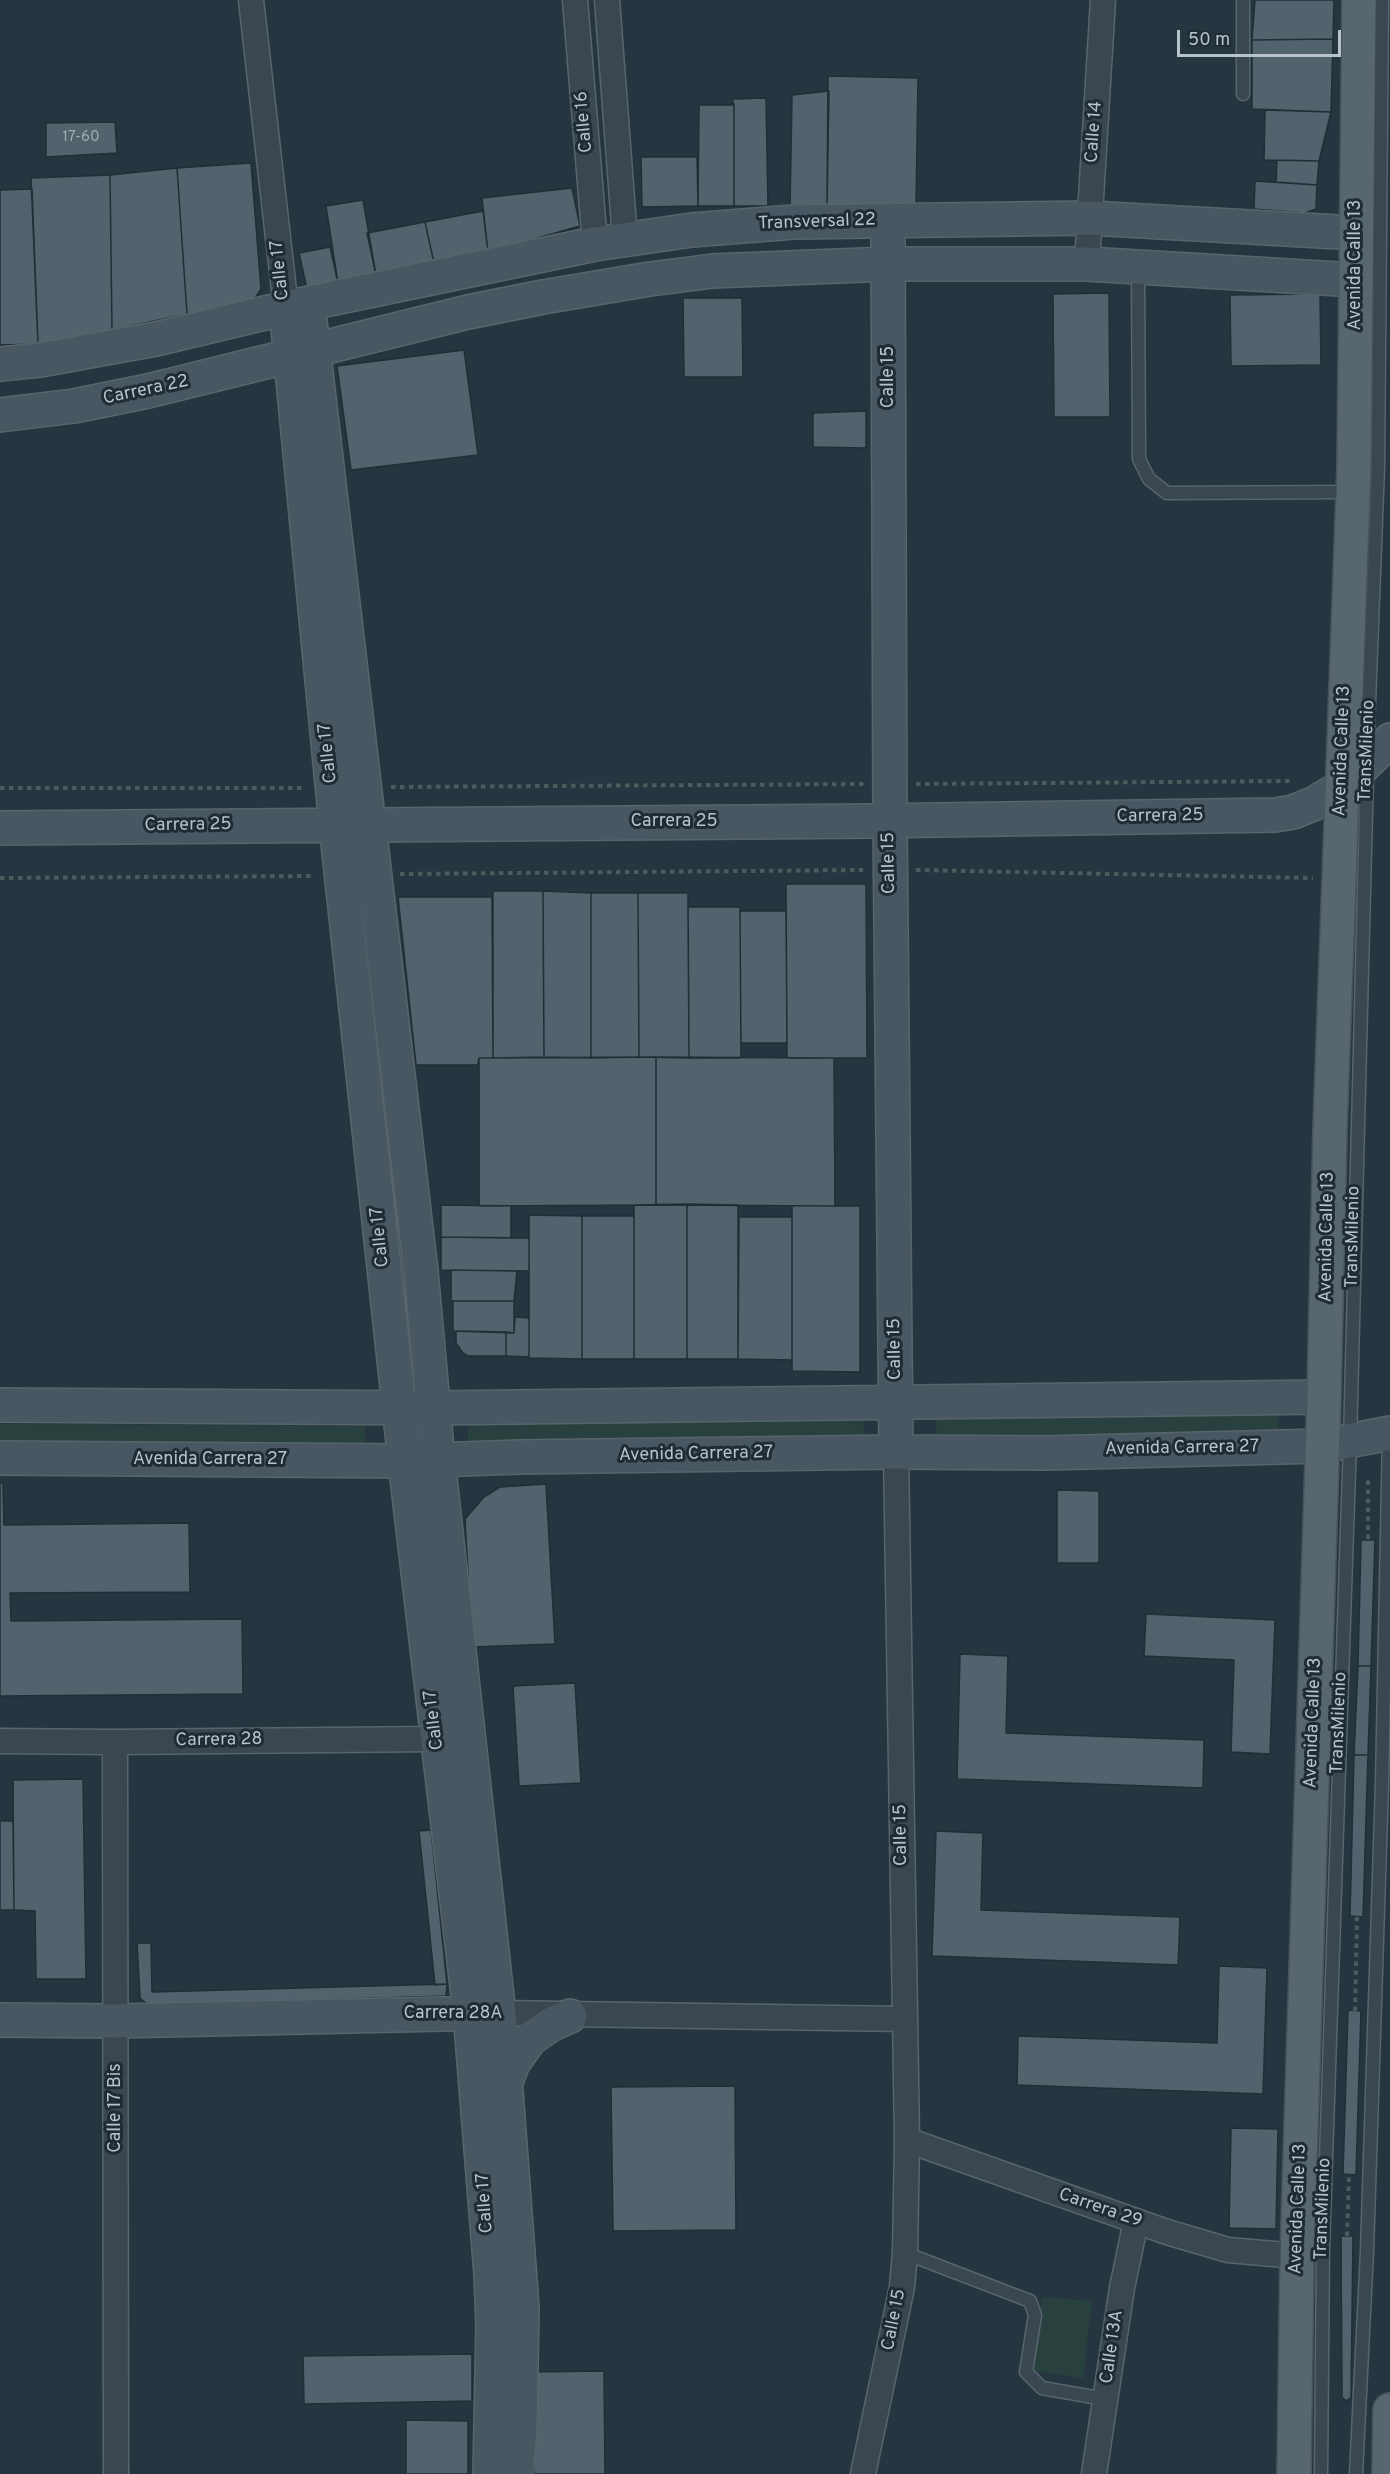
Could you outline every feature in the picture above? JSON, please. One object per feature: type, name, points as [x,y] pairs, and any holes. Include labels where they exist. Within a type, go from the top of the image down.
[{"type":"main road","name":"Avenida Calle 13","points":[[1294,2474],[1298,2256],[1336,1444],[1324,1397],[1330,1129],[1352,492],[1359,0]]},
{"type":"main road","points":[[1389,2474],[1390,2410]]},
{"type":"street","name":"Calle 17","points":[[251,0],[297,306],[348,787],[368,824],[435,1408],[484,2013],[492,2295],[490,2474]]},
{"type":"street","name":"Calle 16","points":[[575,0],[610,242]]},
{"type":"street","name":"Calle 16","points":[[607,0],[610,242]]},
{"type":"street","name":"Calle 14","points":[[1087,264],[1103,0]]},
{"type":"street","name":"Transversal 22","points":[[297,306],[610,242],[692,230],[794,222],[1090,218],[1356,232]]},
{"type":"street","name":"Calle 15","points":[[863,2474],[903,2287],[907,2140],[890,869],[888,220]]},
{"type":"street","points":[[302,353],[468,312],[650,279],[713,271],[888,264],[1087,264],[1356,280]]},
{"type":"street","points":[[0,364],[40,360],[156,339],[297,306]]},
{"type":"street","name":"Carrera 22","points":[[0,415],[74,406],[148,392],[302,353]]},
{"type":"street","name":"Carrera 25","points":[[0,828],[890,821],[1275,815],[1293,812],[1313,804],[1342,787],[1379,751]]},
{"type":"street","name":"Calle 17","points":[[348,787],[336,825],[405,1461],[438,1739],[484,2013],[506,2082],[522,2307],[520,2428],[516,2474]]},
{"type":"street","points":[[0,1405],[435,1408],[1324,1397]]},
{"type":"street","name":"Avenida Carrera 27","points":[[0,1458],[405,1461],[896,1452],[1046,1453],[1336,1444],[1390,1433]]},
{"type":"street","name":"Carrera 28","points":[[0,1741],[438,1739]]},
{"type":"street","name":"Calle 17 Bis","points":[[115,1742],[116,2474]]},
{"type":"street","name":"Carrera 28A","points":[[0,2020],[116,2021],[484,2013],[905,2019]]},
{"type":"street","points":[[506,2082],[513,2063],[530,2039],[541,2030],[570,2016]]},
{"type":"street","name":"Carrera 29","points":[[907,2140],[1136,2221],[1228,2250],[1267,2256],[1298,2256]]},
{"type":"street","name":"Calle 13A","points":[[1094,2474],[1122,2288],[1136,2221]]},
{"type":"lane","points":[[1243,0],[1243,94]]},
{"type":"lane","name":"TransMilenio","points":[[1321,2474],[1336,1444],[1379,751],[1378,467],[1382,0]]},
{"type":"lane","points":[[1138,266],[1139,459],[1149,479],[1167,493],[1352,492]]},
{"type":"lane","points":[[1356,2474],[1368,2227],[1382,1794],[1390,1418]]},
{"type":"lane","points":[[905,2253],[1030,2301],[1035,2314],[1026,2372],[1042,2388],[1106,2398]]},
{"type":"path","points":[[0,788],[1300,781]]},
{"type":"path","points":[[374,874],[890,869],[1321,878]]},
{"type":"path","points":[[0,878],[341,876]]},
{"type":"path","points":[[1368,1479],[1368,1540]]},
{"type":"path","points":[[1354,2011],[1357,1917]]},
{"type":"path","points":[[1347,2236],[1349,2175]]},
{"type":"green space","points":[[1278,1411],[1279,1433],[937,1439],[936,1417]]},
{"type":"green space","points":[[863,1415],[864,1435],[468,1441],[468,1421]]},
{"type":"green space","points":[[0,1424],[365,1426],[365,1445],[0,1443]]},
{"type":"green space","points":[[1042,2297],[1092,2301],[1083,2378],[1032,2371]]},
{"type":"building","points":[[1255,0],[1334,0],[1333,39],[1252,40]]},
{"type":"building","points":[[1333,39],[1331,112],[1252,109],[1252,40]]},
{"type":"building","points":[[828,76],[918,78],[916,207],[827,206]]},
{"type":"building","points":[[829,91],[827,206],[790,210],[792,95]]},
{"type":"building","points":[[766,98],[768,206],[734,206],[734,105],[732,99]]},
{"type":"building","points":[[699,105],[734,105],[734,206],[698,206]]},
{"type":"building","points":[[1265,110],[1331,112],[1319,161],[1264,160]]},
{"type":"building","points":[[115,122],[117,153],[46,157],[46,123]]},
{"type":"building","points":[[641,157],[697,157],[698,206],[642,207]]},
{"type":"building","points":[[1277,160],[1319,161],[1317,185],[1276,182]]},
{"type":"building","points":[[251,163],[261,289],[252,303],[187,314],[177,168]]},
{"type":"building","points":[[177,168],[187,314],[112,330],[110,175]]},
{"type":"building","points":[[110,175],[112,330],[38,344],[31,178]]},
{"type":"building","points":[[1255,181],[1317,185],[1316,209],[1305,213],[1254,209]]},
{"type":"building","points":[[572,188],[580,226],[488,252],[482,198]]},
{"type":"building","points":[[32,189],[38,344],[0,345],[0,190]]},
{"type":"building","points":[[363,200],[376,275],[338,283],[326,206]]},
{"type":"building","points":[[483,211],[488,252],[434,263],[425,222]]},
{"type":"building","points":[[425,222],[434,263],[376,275],[367,233]]},
{"type":"building","points":[[330,247],[338,283],[307,289],[299,253]]},
{"type":"building","points":[[1109,293],[1110,417],[1054,417],[1053,294]]},
{"type":"building","points":[[1320,294],[1321,365],[1231,366],[1230,295]]},
{"type":"building","points":[[683,298],[742,298],[743,377],[684,377]]},
{"type":"building","points":[[464,350],[478,455],[351,470],[337,366]]},
{"type":"building","points":[[866,411],[866,448],[813,447],[813,413]]},
{"type":"building","points":[[786,884],[866,884],[867,1058],[787,1058]]},
{"type":"building","points":[[493,891],[543,891],[544,1057],[493,1058]]},
{"type":"building","points":[[543,891],[591,893],[591,1058],[544,1057]]},
{"type":"building","points":[[591,893],[638,893],[639,1057],[591,1058]]},
{"type":"building","points":[[638,893],[688,893],[689,1058],[639,1057]]},
{"type":"building","points":[[398,897],[492,897],[493,1058],[479,1058],[478,1065],[416,1065]]},
{"type":"building","points":[[688,907],[740,907],[741,1058],[689,1058]]},
{"type":"building","points":[[740,911],[786,911],[787,1043],[741,1043]]},
{"type":"building","points":[[656,1057],[656,1205],[479,1206],[479,1058]]},
{"type":"building","points":[[656,1057],[834,1058],[835,1206],[656,1205]]},
{"type":"building","points":[[687,1204],[687,1359],[634,1359],[634,1205]]},
{"type":"building","points":[[687,1204],[738,1205],[738,1359],[687,1359]]},
{"type":"building","points":[[441,1205],[511,1206],[511,1238],[441,1237]]},
{"type":"building","points":[[792,1206],[860,1206],[860,1372],[792,1371]]},
{"type":"building","points":[[529,1215],[582,1216],[582,1359],[529,1358]]},
{"type":"building","points":[[582,1216],[634,1216],[634,1359],[582,1359]]},
{"type":"building","points":[[739,1217],[792,1217],[792,1360],[738,1359]]},
{"type":"building","points":[[441,1237],[529,1238],[529,1271],[441,1270]]},
{"type":"building","points":[[451,1270],[517,1271],[514,1301],[451,1301]]},
{"type":"building","points":[[453,1301],[514,1301],[514,1333],[453,1331]]},
{"type":"building","points":[[515,1317],[529,1318],[529,1357],[506,1356],[506,1332],[514,1333]]},
{"type":"building","points":[[456,1331],[506,1332],[506,1356],[468,1356],[456,1343]]},
{"type":"building","points":[[0,1483],[3,1483],[4,1525],[189,1523],[190,1592],[10,1593],[11,1621],[242,1619],[243,1694],[0,1696]]},
{"type":"building","points":[[546,1484],[555,1644],[472,1647],[465,1519],[484,1497],[500,1487]]},
{"type":"building","points":[[1057,1490],[1099,1491],[1099,1563],[1057,1563]]},
{"type":"building","points":[[1361,1540],[1375,1540],[1371,1666],[1358,1666]]},
{"type":"building","points":[[1146,1614],[1275,1620],[1270,1754],[1231,1752],[1234,1660],[1144,1656]]},
{"type":"building","points":[[960,1654],[1008,1656],[1006,1733],[1204,1740],[1203,1788],[957,1779]]},
{"type":"building","points":[[1358,1666],[1371,1666],[1368,1755],[1354,1755]]},
{"type":"building","points":[[575,1683],[581,1783],[519,1786],[513,1686]]},
{"type":"building","points":[[1354,1755],[1368,1755],[1363,1917],[1350,1916]]},
{"type":"building","points":[[83,1779],[86,1979],[36,1979],[35,1911],[14,1910],[13,1780]]},
{"type":"building","points":[[0,1821],[13,1821],[14,1910],[0,1910]]},
{"type":"building","points":[[431,1830],[447,1984],[435,1985],[419,1831]]},
{"type":"building","points":[[936,1831],[983,1833],[981,1910],[1180,1917],[1178,1965],[932,1956]]},
{"type":"building","points":[[137,1943],[151,1943],[152,1992],[447,1984],[446,1996],[148,2005],[140,1998]]},
{"type":"building","points":[[1219,1966],[1267,1968],[1263,2094],[1017,2085],[1018,2036],[1217,2043]]},
{"type":"building","points":[[1348,2010],[1361,2011],[1356,2175],[1343,2174]]},
{"type":"building","points":[[735,2086],[736,2230],[613,2231],[611,2087]]},
{"type":"building","points":[[1231,2128],[1278,2129],[1276,2229],[1229,2228]]},
{"type":"building","points":[[1341,2236],[1353,2236],[1351,2398],[1346,2401],[1342,2397]]},
{"type":"building","points":[[472,2354],[472,2401],[304,2404],[303,2356]]},
{"type":"building","points":[[604,2371],[605,2474],[534,2474],[533,2372]]},
{"type":"building","points":[[406,2420],[468,2421],[468,2474],[406,2474]]}]
